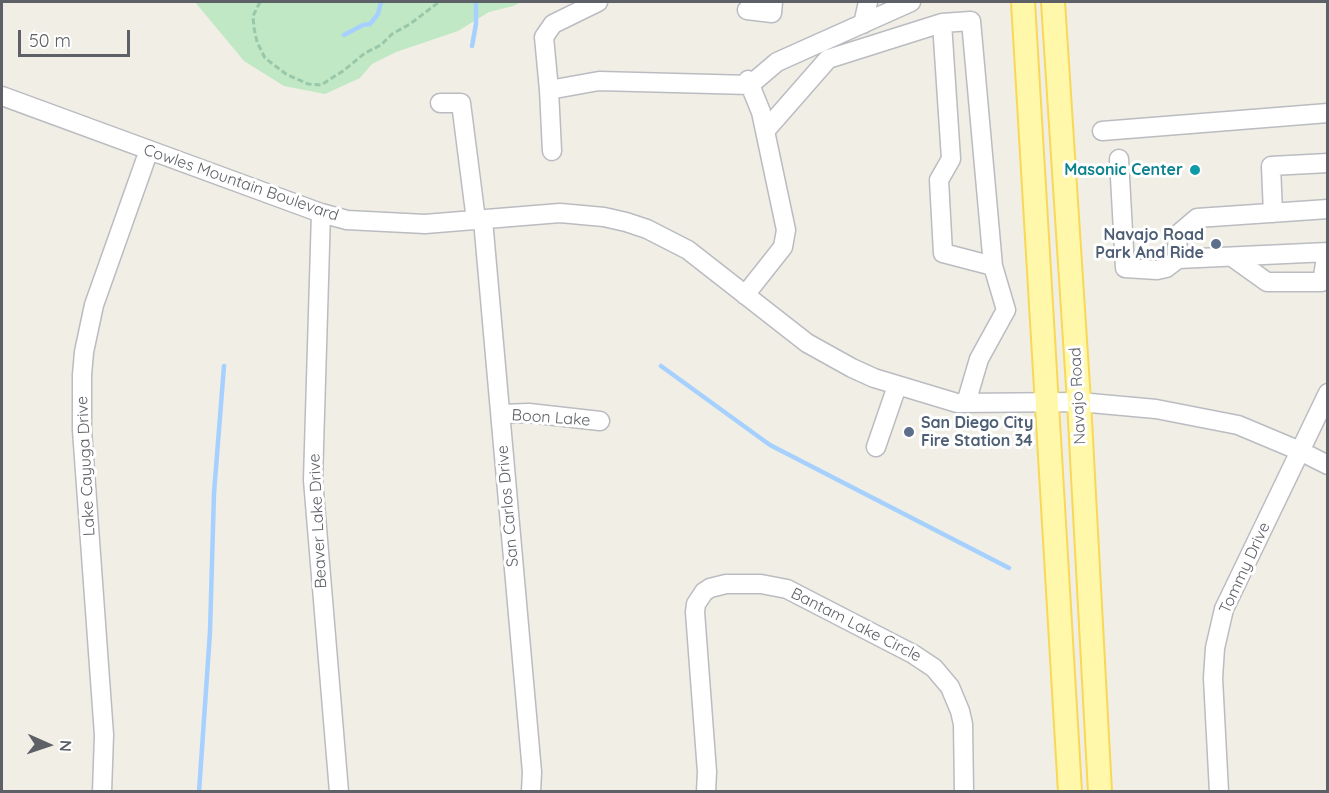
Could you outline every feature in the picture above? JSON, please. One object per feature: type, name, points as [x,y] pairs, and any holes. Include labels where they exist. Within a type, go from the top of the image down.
[{"type":"main road","name":"Navajo Road","points":[[1023,2],[1070,792]]},
{"type":"main road","name":"Navajo Road","points":[[1053,2],[1079,402],[1100,792]]},
{"type":"street","points":[[552,151],[544,37],[553,24],[598,2]]},
{"type":"street","points":[[747,10],[772,13],[773,2]]},
{"type":"street","points":[[863,24],[868,2]]},
{"type":"street","points":[[549,90],[599,81],[749,83],[777,62],[911,2]]},
{"type":"street","points":[[765,131],[828,59],[942,23],[971,21],[993,266],[1006,310],[979,358],[966,403]]},
{"type":"street","points":[[942,23],[951,159],[939,180],[943,253],[993,266]]},
{"type":"street","points":[[745,295],[783,248],[786,230],[761,112],[749,83]]},
{"type":"street","name":"Cowles Mountain Boulevard","points":[[2,96],[321,213],[347,220],[425,224],[560,213],[582,214],[626,222],[647,229],[706,262],[807,343],[863,373],[897,386],[957,403],[1079,402],[1156,409],[1238,426],[1328,465]]},
{"type":"street","name":"San Carlos Drive","points":[[440,103],[461,103],[479,220],[501,414],[532,772],[531,792]]},
{"type":"street","points":[[1102,131],[1328,113]]},
{"type":"street","name":"Lake Cayuga Drive","points":[[102,792],[104,735],[82,430],[82,375],[84,352],[94,305],[149,150]]},
{"type":"street","points":[[1119,159],[1125,268],[1157,270],[1166,268],[1178,259],[1232,256],[1327,252],[1322,282],[1267,282],[1232,256]]},
{"type":"street","points":[[1273,213],[1271,166],[1328,163]]},
{"type":"street","points":[[1178,259],[1177,235],[1197,218],[1328,209]]},
{"type":"street","name":"Beaver Lake Drive","points":[[321,213],[313,480],[339,792]]},
{"type":"street","points":[[876,447],[897,386]]},
{"type":"street","name":"Tommy Drive","points":[[1219,792],[1213,678],[1224,609],[1328,393]]},
{"type":"street","name":"Boon Lake","points":[[501,414],[529,413],[600,421]]},
{"type":"street","name":"Bantam Lake Circle","points":[[706,792],[707,772],[695,612],[696,604],[704,592],[726,584],[761,585],[787,589],[914,654],[934,668],[950,687],[960,711],[963,724],[964,792]]},
{"type":"path","points":[[260,2],[254,16],[254,28],[257,42],[266,58],[286,74],[308,84],[321,85],[344,71],[364,53],[381,45],[392,34],[410,24],[439,2]]},
{"type":"green space","points":[[195,2],[521,2],[489,12],[458,31],[396,52],[372,64],[360,78],[325,94],[284,86],[244,61]]},
{"type":"waterway","points":[[344,35],[363,25],[370,24],[378,14],[381,2]]},
{"type":"waterway","points":[[472,46],[476,24],[476,2]]},
{"type":"waterway","points":[[199,792],[210,632],[214,493],[224,366]]},
{"type":"waterway","points":[[661,366],[770,445],[1009,568]]},
{"type":"place","name":"Masonic Center","points":[[1195,170]]},
{"type":"place","name":"Navajo Road Park And Ride","points":[[1216,244]]},
{"type":"place","name":"San Diego City Fire Station 34","points":[[909,432]]}]
